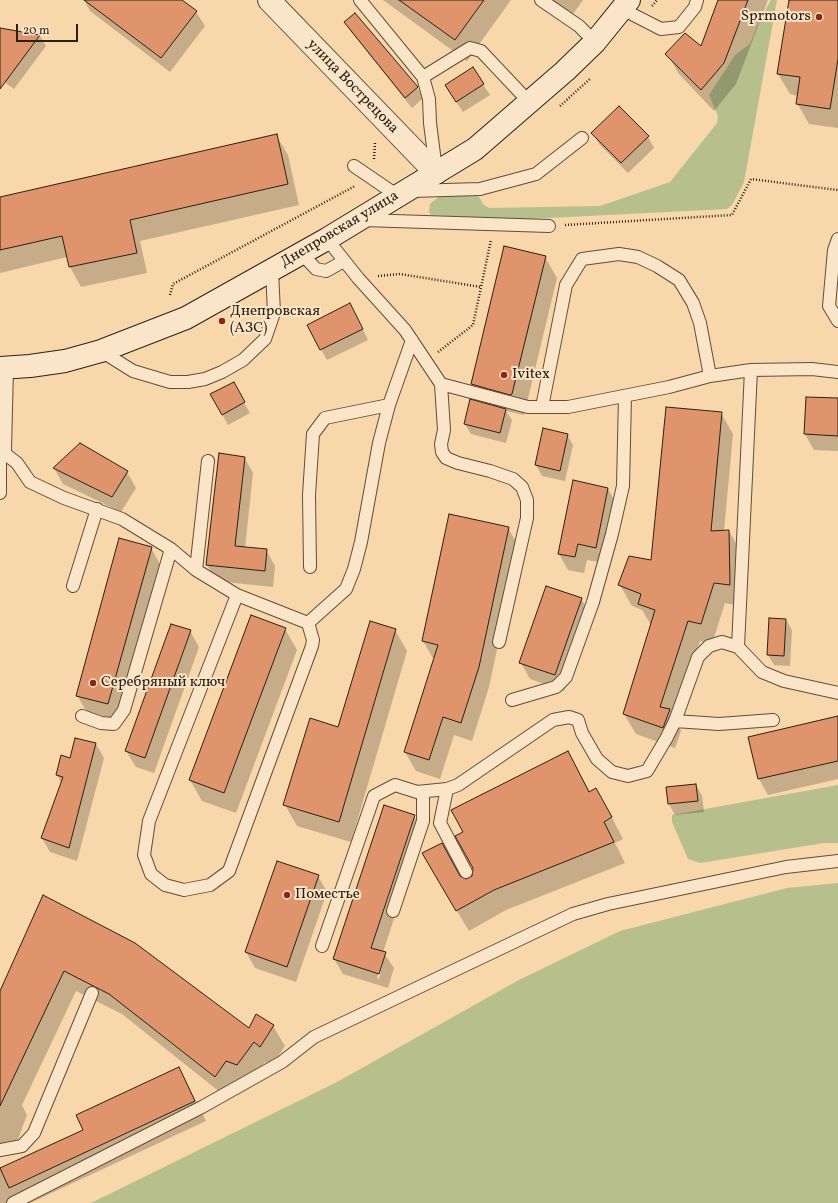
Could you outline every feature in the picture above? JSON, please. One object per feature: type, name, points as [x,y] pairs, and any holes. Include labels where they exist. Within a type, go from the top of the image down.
[{"type":"main road","name":"улица Вострецова","points":[[269,0],[436,173]]},
{"type":"main road","name":"Днепровская улица","points":[[1,368],[65,361],[101,351],[186,318],[302,254],[475,149],[530,103],[595,42],[625,4]]},
{"type":"main road","points":[[0,450],[1,368]]},
{"type":"lane","points":[[360,0],[423,77],[429,99],[430,123],[436,173]]},
{"type":"lane","points":[[541,0],[579,26],[595,42]]},
{"type":"lane","points":[[625,4],[661,29],[679,27],[695,7],[697,0]]},
{"type":"lane","points":[[423,77],[470,48],[481,51],[530,103]]},
{"type":"lane","points":[[354,166],[402,194],[480,189],[536,174],[582,138]]},
{"type":"lane","points":[[360,220],[549,226]]},
{"type":"lane","points":[[327,239],[358,278],[405,330],[441,384],[444,430],[441,444],[442,452],[446,458],[513,479],[522,487],[527,500],[527,518],[499,642]]},
{"type":"lane","points":[[838,239],[834,250],[829,306],[838,321]]},
{"type":"lane","points":[[302,254],[316,269],[326,271],[344,261]]},
{"type":"lane","points":[[542,407],[566,285],[582,259],[619,254],[638,257],[657,266],[679,280],[694,303],[700,323],[710,376]]},
{"type":"lane","points":[[101,351],[133,371],[170,382],[188,382],[205,379],[222,372],[243,360],[265,339],[274,313],[272,270]]},
{"type":"lane","points":[[308,623],[346,589],[354,568],[361,542],[378,442],[388,405],[412,340]]},
{"type":"lane","points":[[441,384],[528,407],[568,407],[625,396],[710,376],[751,370],[812,369],[838,372]]},
{"type":"lane","points":[[738,647],[751,370]]},
{"type":"lane","points":[[512,700],[556,687],[566,677],[593,602],[612,534],[622,486],[625,396]]},
{"type":"lane","points":[[310,567],[309,495],[313,434],[325,418],[388,405]]},
{"type":"lane","points":[[0,450],[17,463],[30,482],[64,498],[122,519],[171,549],[196,570],[237,595],[308,623]]},
{"type":"lane","points":[[0,450],[0,493]]},
{"type":"lane","points":[[196,570],[208,461]]},
{"type":"lane","points":[[73,586],[97,509]]},
{"type":"lane","points":[[82,716],[101,723],[114,724],[124,710],[171,549]]},
{"type":"lane","points":[[237,595],[149,821],[144,856],[151,874],[165,885],[184,890],[210,885],[229,871],[312,646],[313,640],[308,623]]},
{"type":"lane","points":[[322,946],[374,796],[395,785],[417,792],[448,789],[458,785],[552,720],[569,717],[578,720],[582,733],[597,759],[612,772],[628,776],[647,771],[675,721],[698,656],[709,646],[722,642],[738,647],[762,672],[784,681],[838,693]]},
{"type":"lane","points":[[675,721],[719,724],[774,720]]},
{"type":"lane","points":[[448,789],[440,823],[466,872]]},
{"type":"lane","points":[[393,911],[423,820],[423,792]]},
{"type":"lane","points":[[13,1203],[202,1107],[282,1062],[314,1037],[573,914],[608,904],[778,869],[838,861]]},
{"type":"lane","points":[[0,1150],[22,1146],[34,1133],[92,993]]},
{"type":"path","points":[[170,295],[173,284],[364,182],[374,162],[376,136]]},
{"type":"path","points":[[549,226],[732,215],[751,179],[838,190]]},
{"type":"path","points":[[439,352],[472,325],[495,224]]},
{"type":"path","points":[[358,278],[400,274],[481,287]]},
{"type":"green space","points":[[771,0],[777,0],[744,182],[732,205],[727,209],[508,220],[431,215],[429,212],[430,204],[441,195],[471,193],[479,197],[483,204],[489,208],[600,206],[670,182],[717,123],[718,116],[709,95],[735,55],[750,44],[759,21]]},
{"type":"green space","points":[[838,785],[838,843],[824,843],[700,863],[688,859],[672,822],[672,815]]},
{"type":"green space","points":[[838,883],[838,1203],[91,1203],[337,1082],[519,980],[620,931],[787,888]]},
{"type":"building","points":[[84,0],[182,0],[197,11],[161,58]]},
{"type":"building","points":[[399,0],[484,0],[455,40]]},
{"type":"building","points":[[718,0],[748,0],[724,63],[701,90],[665,54],[685,33],[701,46]]},
{"type":"building","points":[[789,0],[838,0],[838,59],[830,109],[796,104],[800,77],[777,74]]},
{"type":"building","points":[[355,13],[418,87],[405,98],[344,22]]},
{"type":"building","points":[[0,28],[40,35],[0,89]]},
{"type":"building","points":[[473,67],[484,84],[456,102],[445,85]]},
{"type":"building","points":[[619,106],[649,136],[621,163],[591,133]]},
{"type":"building","points":[[277,134],[288,184],[130,220],[137,253],[69,267],[62,236],[0,250],[0,197]]},
{"type":"building","points":[[504,246],[546,256],[512,394],[510,395],[471,384]]},
{"type":"building","points":[[350,303],[363,329],[320,350],[307,325]]},
{"type":"building","points":[[234,382],[245,402],[222,415],[210,394]]},
{"type":"building","points":[[806,397],[838,398],[838,436],[804,434]]},
{"type":"building","points":[[470,399],[506,409],[500,433],[464,424]]},
{"type":"building","points":[[666,407],[722,412],[711,531],[729,530],[730,585],[714,583],[701,624],[688,621],[660,707],[670,709],[663,728],[623,714],[655,610],[638,604],[641,594],[618,585],[629,556],[651,560]]},
{"type":"building","points":[[543,428],[568,434],[560,471],[535,465]]},
{"type":"building","points":[[80,443],[128,471],[112,497],[53,468]]},
{"type":"building","points":[[219,453],[245,457],[235,546],[267,549],[265,571],[206,565]]},
{"type":"building","points":[[573,480],[608,488],[596,548],[578,544],[575,557],[558,554]]},
{"type":"building","points":[[449,514],[509,527],[479,667],[461,723],[443,717],[429,760],[404,752],[438,645],[422,641]]},
{"type":"building","points":[[119,538],[152,547],[108,704],[76,696]]},
{"type":"building","points":[[546,586],[582,598],[555,675],[519,663]]},
{"type":"building","points":[[251,615],[286,628],[224,793],[189,780]]},
{"type":"building","points":[[769,618],[786,619],[784,656],[767,655]]},
{"type":"building","points":[[370,621],[396,629],[339,822],[283,805],[310,718],[338,727]]},
{"type":"building","points":[[171,624],[191,630],[145,758],[125,751]]},
{"type":"building","points":[[838,716],[838,761],[758,779],[748,737]]},
{"type":"building","points":[[75,738],[96,743],[69,848],[41,838],[63,777],[56,775],[61,755],[70,758]]},
{"type":"building","points":[[568,751],[589,792],[596,788],[612,817],[604,822],[614,842],[494,890],[456,911],[422,853],[442,843],[460,876],[466,879],[472,876],[473,868],[455,836],[463,832],[451,810]]},
{"type":"building","points":[[696,784],[698,801],[668,804],[666,787]]},
{"type":"building","points":[[384,805],[415,815],[371,948],[386,952],[379,974],[333,959]]},
{"type":"building","points":[[277,861],[319,875],[287,967],[245,952]]},
{"type":"building","points":[[43,895],[135,943],[249,1028],[256,1014],[274,1025],[260,1047],[254,1042],[237,1065],[226,1061],[215,1077],[109,994],[64,971],[0,1106],[0,991]]},
{"type":"building","points":[[179,1067],[195,1101],[9,1188],[0,1168],[83,1130],[76,1115]]},
{"type":"place","name":"Sprmotors","points":[[819,17]]},
{"type":"place","name":"Днепровская (АЗС)","points":[[222,321]]},
{"type":"place","name":"Ivitex","points":[[504,375]]},
{"type":"place","name":"Серебряный ключ","points":[[93,683]]},
{"type":"place","name":"Поместье","points":[[287,895]]}]
